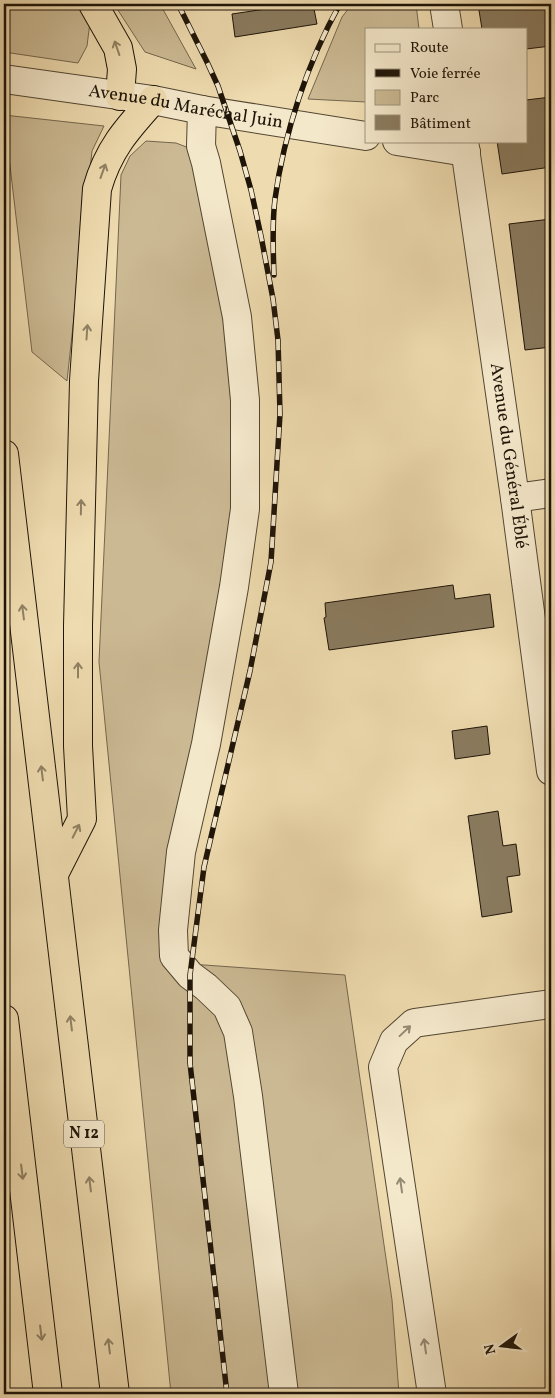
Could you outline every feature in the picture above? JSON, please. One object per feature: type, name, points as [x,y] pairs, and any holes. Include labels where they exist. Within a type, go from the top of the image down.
[{"type":"highway","points":[[93,4],[118,48],[122,69],[120,96]]},
{"type":"highway","points":[[54,874],[82,819],[78,746],[78,616],[84,381],[97,190],[102,169],[114,147],[153,100]]},
{"type":"highway","name":"N 12","points":[[4,454],[115,1394]]},
{"type":"highway","points":[[4,1019],[48,1394]]},
{"type":"street","points":[[444,4],[448,28]]},
{"type":"street","name":"Avenue du Maréchal Juin","points":[[4,79],[153,100],[202,110],[365,136]]},
{"type":"street","points":[[202,110],[201,146],[237,317],[245,400],[246,509],[208,735],[181,852],[173,930],[174,956],[190,975],[227,1007],[238,1032],[248,1096],[284,1394]]},
{"type":"street","points":[[408,142],[465,147]]},
{"type":"street","name":"Avenue du Général Éblé","points":[[465,147],[515,498],[551,771]]},
{"type":"street","points":[[515,498],[551,493]]},
{"type":"street","points":[[432,1394],[383,1067],[394,1041],[414,1022],[551,1004]]},
{"type":"green space","points":[[4,4],[77,4],[90,22],[87,46],[78,63],[4,52]]},
{"type":"green space","points":[[114,4],[160,4],[196,69],[145,52]]},
{"type":"green space","points":[[352,4],[416,4],[419,28],[365,28],[365,102],[308,99],[342,17]]},
{"type":"green space","points":[[4,115],[104,126],[92,151],[67,381],[32,352]]},
{"type":"green space","points":[[146,141],[176,143],[189,148],[241,397],[238,511],[214,666],[162,962],[345,975],[392,1300],[399,1394],[171,1394],[99,662],[121,175],[130,156]]},
{"type":"building","points":[[299,4],[313,4],[317,24],[235,37],[232,14]]},
{"type":"building","points":[[478,4],[551,4],[551,46],[528,49],[528,28],[482,28]]},
{"type":"building","points":[[551,97],[551,167],[502,174],[497,142],[528,142],[528,100]]},
{"type":"building","points":[[551,219],[551,347],[525,350],[509,224]]},
{"type":"building","points":[[453,585],[455,599],[490,594],[494,627],[329,650],[324,618],[326,617],[325,603]]},
{"type":"building","points":[[487,726],[490,754],[455,759],[452,731]]},
{"type":"building","points":[[498,811],[503,846],[516,844],[520,875],[507,877],[512,912],[482,917],[468,816]]},
{"type":"railway","points":[[178,4],[218,86],[240,151],[261,236],[273,299],[278,340],[280,414],[271,562],[250,671],[204,867],[190,975],[190,1063],[227,1394]]},
{"type":"railway","points":[[274,275],[274,208],[284,149],[308,73],[328,26],[340,4]]}]
